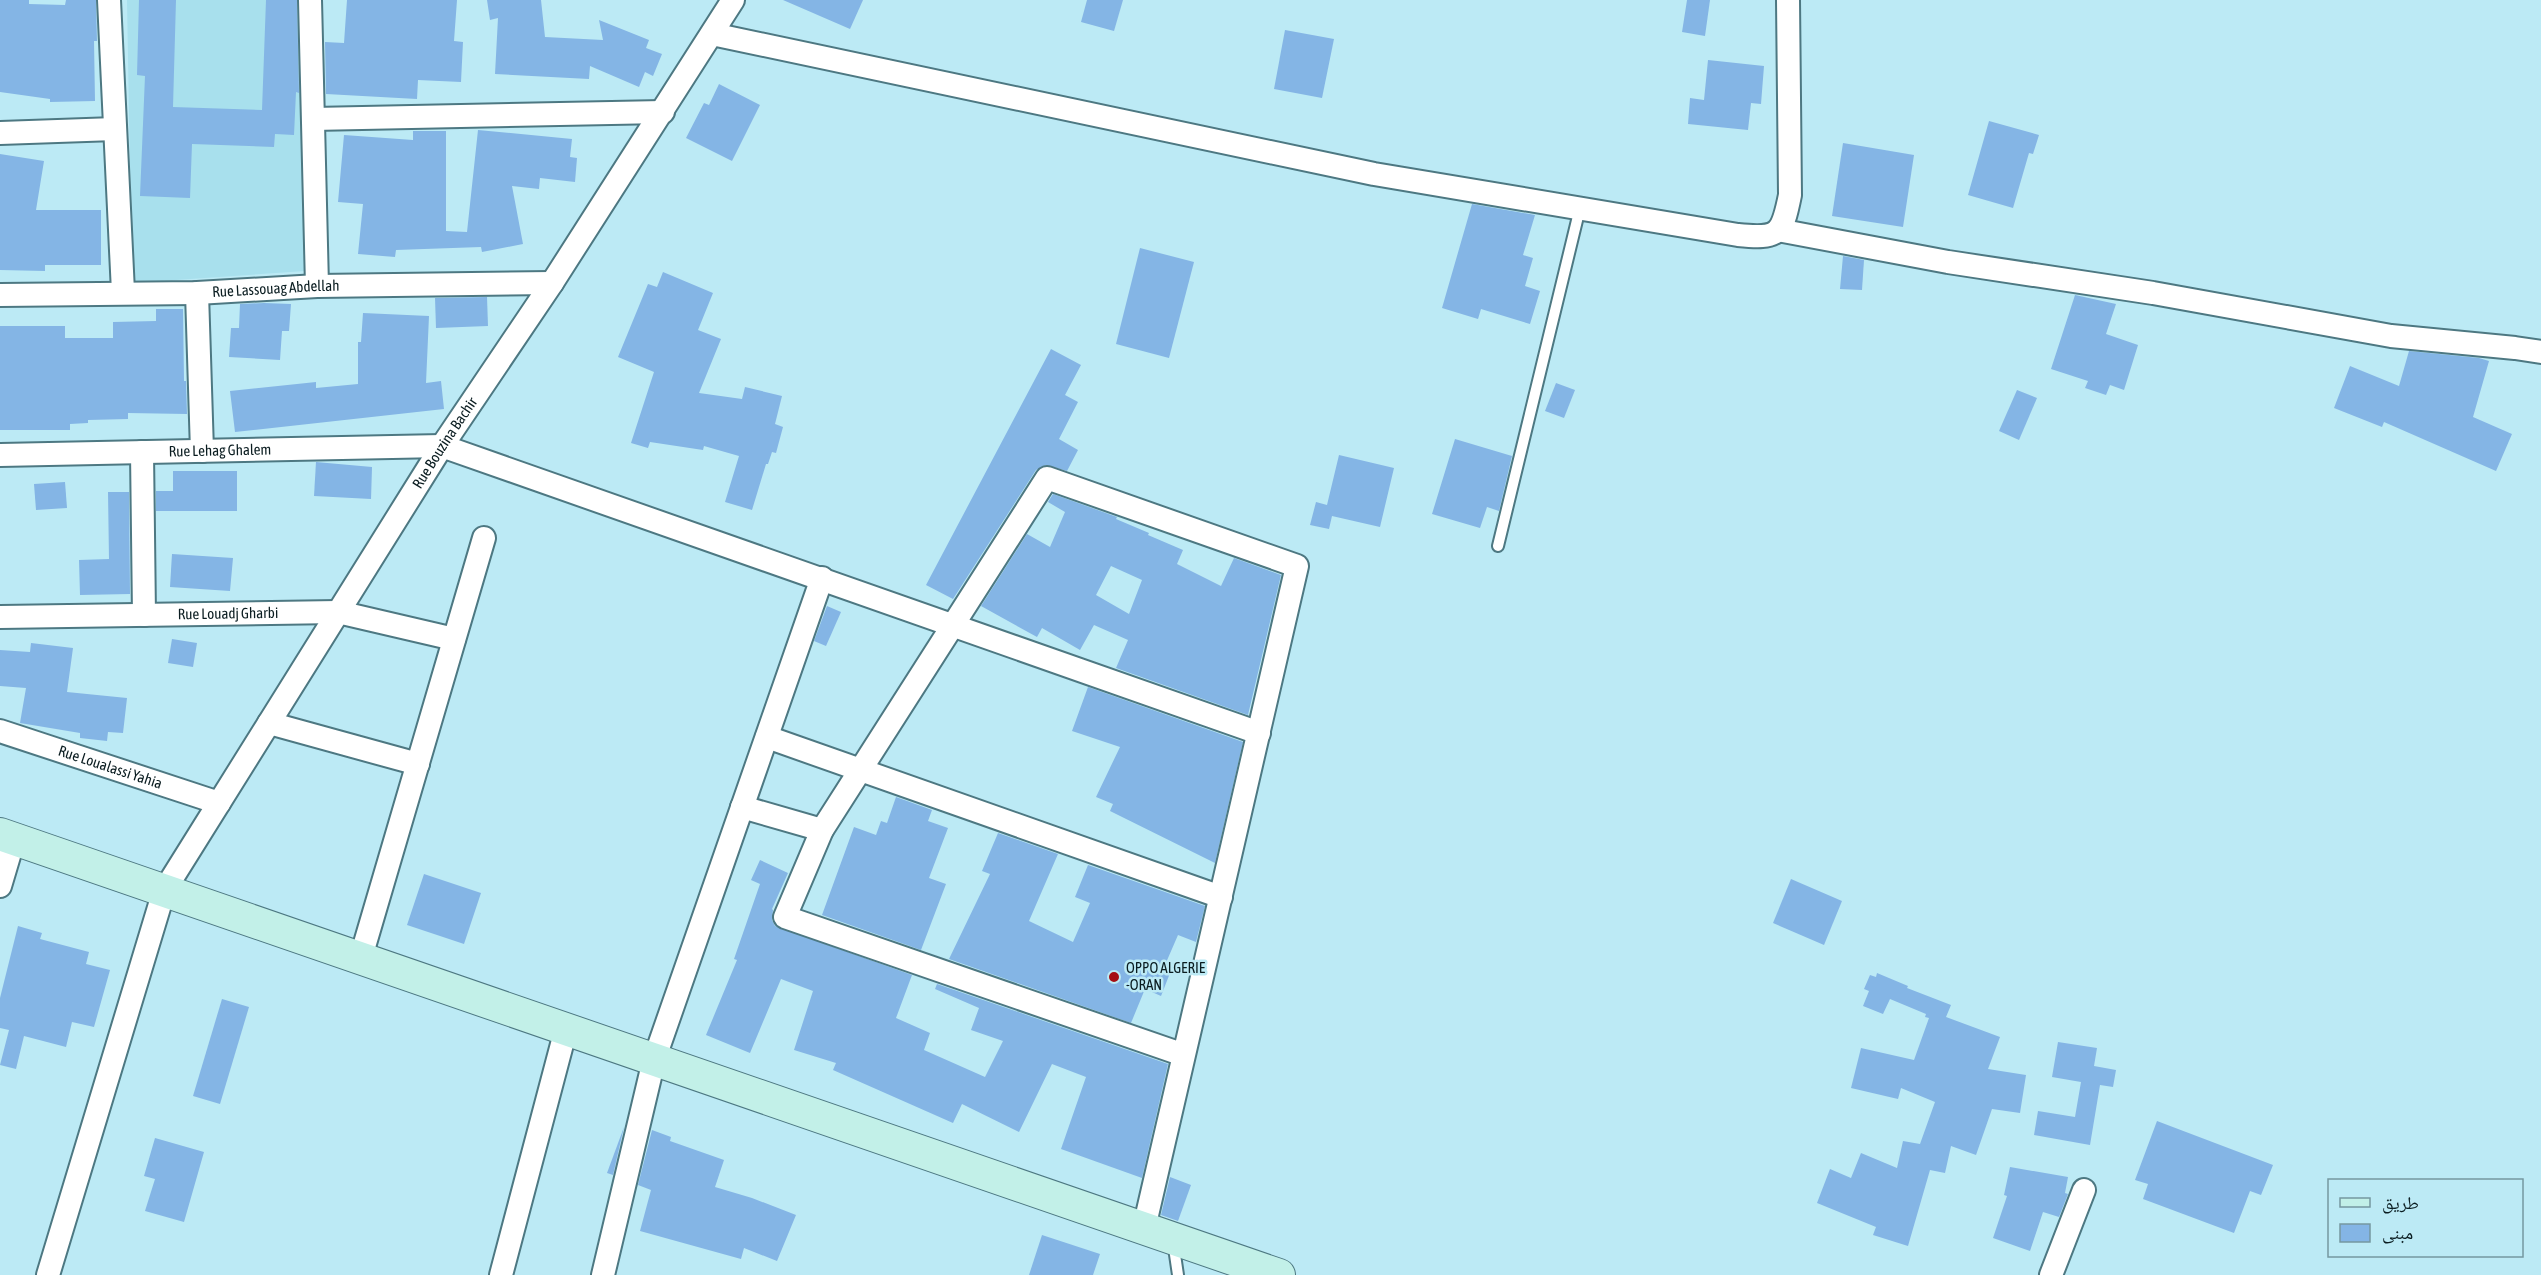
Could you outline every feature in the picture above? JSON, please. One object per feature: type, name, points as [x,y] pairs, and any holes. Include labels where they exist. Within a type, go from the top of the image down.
[{"type":"main road","points":[[7,836],[1279,1275]]},
{"type":"street","points":[[109,0],[123,292]]},
{"type":"street","points":[[310,0],[317,286]]},
{"type":"street","name":"Rue Bouzina Bachir","points":[[48,1275],[164,891],[442,446],[552,283],[733,0]]},
{"type":"street","points":[[712,34],[1374,174],[1738,235],[1769,237],[1779,230],[1785,219],[1790,195],[1788,0]]},
{"type":"street","points":[[313,119],[663,112]]},
{"type":"street","points":[[0,133],[115,129]]},
{"type":"street","points":[[1779,230],[1948,262],[2153,293],[2391,336],[2541,352]]},
{"type":"street","name":"Rue Lassouag Abdellah","points":[[0,295],[197,293],[317,286],[552,283]]},
{"type":"street","points":[[197,293],[202,451]]},
{"type":"street","points":[[442,446],[1259,733]]},
{"type":"street","name":"Rue Lehag Ghalem","points":[[0,455],[442,446]]},
{"type":"street","points":[[142,452],[144,615]]},
{"type":"street","points":[[1158,1233],[1184,1055],[1297,566],[1047,478],[822,830],[785,917],[1184,1055]]},
{"type":"street","points":[[361,957],[484,538]]},
{"type":"street","points":[[603,1275],[654,1060],[822,578]]},
{"type":"street","name":"Rue Louadj Gharbi","points":[[0,617],[338,612],[454,639]]},
{"type":"street","points":[[269,723],[418,764]]},
{"type":"street","name":"Rue Loualassi Yahia","points":[[0,731],[219,803]]},
{"type":"street","points":[[767,736],[1221,897]]},
{"type":"street","points":[[742,807],[822,830]]},
{"type":"street","points":[[0,886],[7,836]]},
{"type":"street","points":[[501,1275],[566,1029]]},
{"type":"street","points":[[2051,1275],[2084,1190]]},
{"type":"lane","points":[[1498,546],[1580,208]]},
{"type":"lane","points":[[1158,1233],[1178,1275]]},
{"type":"shaded area","points":[[127,0],[298,0],[305,271],[132,283]]},
{"type":"building","points":[[0,0],[29,0],[29,4],[65,5],[66,0],[96,0],[95,101],[50,102],[50,99],[0,92]]},
{"type":"building","points":[[139,0],[176,0],[173,107],[262,110],[266,0],[297,0],[299,93],[296,92],[294,135],[275,134],[274,147],[192,144],[190,198],[140,196],[145,76],[137,75]]},
{"type":"building","points":[[347,0],[457,0],[454,41],[463,42],[461,82],[418,80],[417,99],[326,94],[325,42],[344,43]]},
{"type":"building","points":[[487,0],[541,0],[545,37],[603,40],[599,20],[649,40],[646,48],[662,54],[653,76],[645,72],[639,87],[590,66],[589,79],[495,74],[498,18],[490,20]]},
{"type":"building","points":[[783,0],[863,0],[850,29]]},
{"type":"building","points":[[1087,0],[1123,0],[1114,31],[1081,22]]},
{"type":"building","points":[[1687,0],[1710,0],[1705,36],[1682,32]]},
{"type":"building","points":[[1285,30],[1334,39],[1322,98],[1274,89]]},
{"type":"building","points":[[1708,60],[1764,66],[1761,104],[1751,103],[1748,130],[1688,124],[1690,98],[1704,100]]},
{"type":"building","points":[[719,84],[760,105],[732,161],[686,138],[704,103],[709,105]]},
{"type":"building","points":[[1989,121],[2039,135],[2033,154],[2029,153],[2013,208],[1968,195]]},
{"type":"building","points":[[478,130],[572,139],[570,157],[577,158],[575,182],[540,178],[539,189],[512,186],[523,244],[482,252],[481,247],[396,250],[395,257],[358,254],[363,204],[338,202],[344,135],[413,140],[413,131],[446,131],[446,231],[467,232]]},
{"type":"building","points":[[1843,143],[1914,155],[1903,227],[1832,216]]},
{"type":"building","points":[[0,154],[44,161],[36,210],[101,210],[101,265],[45,265],[45,271],[0,270]]},
{"type":"building","points":[[1472,204],[1535,215],[1523,255],[1533,258],[1525,286],[1540,291],[1530,324],[1481,309],[1478,319],[1442,308]]},
{"type":"building","points":[[1140,248],[1194,262],[1169,358],[1116,344]]},
{"type":"building","points":[[1843,256],[1864,260],[1862,290],[1840,289]]},
{"type":"building","points":[[663,272],[713,293],[698,330],[721,339],[699,393],[742,399],[745,387],[782,396],[775,424],[783,427],[776,453],[772,452],[766,464],[752,510],[725,502],[739,456],[704,446],[703,450],[650,442],[648,448],[631,443],[654,372],[618,357],[648,284],[657,287]]},
{"type":"building","points":[[2075,295],[2116,304],[2106,334],[2138,345],[2124,390],[2110,385],[2106,395],[2085,388],[2088,381],[2051,369]]},
{"type":"building","points":[[487,297],[488,326],[436,328],[435,298]]},
{"type":"building","points":[[240,304],[291,304],[289,331],[282,331],[280,360],[229,357],[231,328],[239,328]]},
{"type":"building","points":[[156,309],[183,309],[187,414],[128,413],[128,419],[88,420],[88,423],[70,424],[70,430],[0,430],[0,326],[65,326],[65,338],[113,338],[113,322],[156,321]]},
{"type":"building","points":[[363,313],[429,316],[426,383],[441,381],[444,409],[235,432],[230,391],[316,382],[316,388],[358,384],[358,342],[361,342]]},
{"type":"building","points":[[1051,349],[1081,365],[1065,395],[1078,402],[1059,439],[1078,450],[1067,471],[1046,465],[1036,470],[953,599],[926,585]]},
{"type":"building","points":[[2409,351],[2489,361],[2473,417],[2512,434],[2496,471],[2384,422],[2382,427],[2334,408],[2350,366],[2399,386]]},
{"type":"building","points":[[1556,383],[1575,390],[1564,418],[1545,411]]},
{"type":"building","points":[[2017,390],[2037,398],[2019,440],[1999,431]]},
{"type":"building","points":[[1455,439],[1512,456],[1499,511],[1487,507],[1480,528],[1432,514]]},
{"type":"building","points":[[1339,455],[1394,468],[1380,527],[1332,516],[1329,529],[1310,525],[1316,502],[1327,505]]},
{"type":"building","points":[[316,462],[372,467],[371,499],[314,496]]},
{"type":"building","points":[[173,471],[237,471],[237,511],[156,511],[156,491],[173,491]]},
{"type":"building","points":[[65,482],[67,508],[36,510],[34,484]]},
{"type":"building","points":[[108,492],[129,492],[130,594],[80,595],[79,560],[109,559]]},
{"type":"building","points":[[1053,494],[1117,517],[1116,519],[1149,533],[1148,535],[1183,550],[1177,564],[1221,586],[1234,558],[1281,575],[1248,715],[1116,668],[1128,640],[1094,625],[1080,650],[1042,628],[1037,637],[981,606],[1027,534],[1050,547],[1065,512],[1048,502]],"holes":[[[1111,566],[1142,580],[1129,614],[1096,595]]]},
{"type":"building","points":[[172,554],[233,558],[230,591],[170,587]]},
{"type":"building","points":[[827,606],[841,612],[826,646],[814,641]]},
{"type":"building","points":[[172,639],[197,643],[193,667],[168,663]]},
{"type":"building","points":[[31,643],[73,648],[67,692],[127,698],[123,733],[108,732],[107,741],[80,738],[80,733],[20,723],[26,688],[0,686],[0,650],[30,652]]},
{"type":"building","points":[[1088,687],[1243,742],[1215,863],[1110,811],[1113,804],[1096,797],[1120,747],[1072,731]]},
{"type":"building","points":[[896,797],[932,810],[928,821],[948,828],[929,878],[946,884],[921,950],[822,915],[854,827],[876,835],[881,821],[887,823]]},
{"type":"building","points":[[998,833],[1058,854],[1029,921],[1073,942],[1090,903],[1075,897],[1088,865],[1205,906],[1196,942],[1178,935],[1165,965],[1172,968],[1161,996],[1145,989],[1131,1023],[949,959],[990,874],[982,871]]},
{"type":"building","points":[[760,860],[788,873],[772,909],[772,920],[775,926],[912,975],[896,1018],[930,1033],[924,1050],[985,1077],[1003,1041],[971,1030],[979,1008],[935,989],[937,984],[1168,1064],[1142,1178],[1061,1149],[1086,1077],[1052,1064],[1019,1132],[962,1104],[953,1123],[833,1070],[836,1063],[794,1050],[813,991],[781,979],[750,1053],[706,1035],[737,960],[734,959],[760,884],[751,880]]},
{"type":"building","points":[[424,874],[481,893],[464,944],[407,925]]},
{"type":"building","points":[[1791,879],[1842,901],[1824,945],[1773,923]]},
{"type":"building","points":[[18,926],[42,933],[40,939],[89,952],[86,964],[110,970],[94,1027],[72,1022],[66,1047],[24,1036],[16,1069],[0,1065],[9,1030],[0,1028],[0,998]]},
{"type":"building","points":[[1877,973],[1908,986],[1907,988],[1951,1005],[1946,1017],[2000,1037],[1988,1069],[2026,1075],[2020,1113],[1992,1109],[1976,1155],[1951,1146],[1945,1173],[1930,1170],[1908,1246],[1873,1235],[1876,1227],[1817,1203],[1830,1169],[1851,1178],[1861,1153],[1897,1168],[1903,1141],[1920,1144],[1935,1102],[1901,1088],[1898,1099],[1851,1088],[1861,1048],[1914,1060],[1929,1018],[1925,1017],[1926,1014],[1890,999],[1883,1014],[1863,1006],[1869,991],[1864,989],[1870,975],[1876,977]]},
{"type":"building","points":[[222,999],[249,1007],[220,1104],[193,1096]]},
{"type":"building","points":[[2058,1042],[2097,1048],[2094,1066],[2116,1070],[2113,1087],[2100,1085],[2090,1145],[2034,1135],[2038,1111],[2075,1117],[2081,1082],[2052,1077]]},
{"type":"building","points":[[2157,1121],[2273,1165],[2261,1195],[2250,1191],[2234,1233],[2143,1199],[2148,1184],[2135,1180]]},
{"type":"building","points":[[624,1127],[613,1175],[607,1173]]},
{"type":"building","points":[[652,1130],[671,1137],[670,1141],[724,1160],[715,1187],[796,1215],[777,1261],[744,1248],[741,1259],[640,1231],[651,1190],[638,1185]]},
{"type":"building","points":[[155,1138],[204,1152],[184,1222],[145,1211],[155,1179],[144,1176]]},
{"type":"building","points":[[2010,1167],[2068,1177],[2065,1193],[2068,1194],[2059,1217],[2043,1212],[2030,1251],[1993,1238],[2007,1196],[2004,1195]]},
{"type":"building","points":[[1170,1177],[1191,1185],[1178,1221],[1161,1215]]},
{"type":"building","points":[[1042,1235],[1100,1254],[1093,1275],[1029,1275]]},
{"type":"place","name":"OPPO ALGERIE -ORAN","points":[[1114,977]]}]
